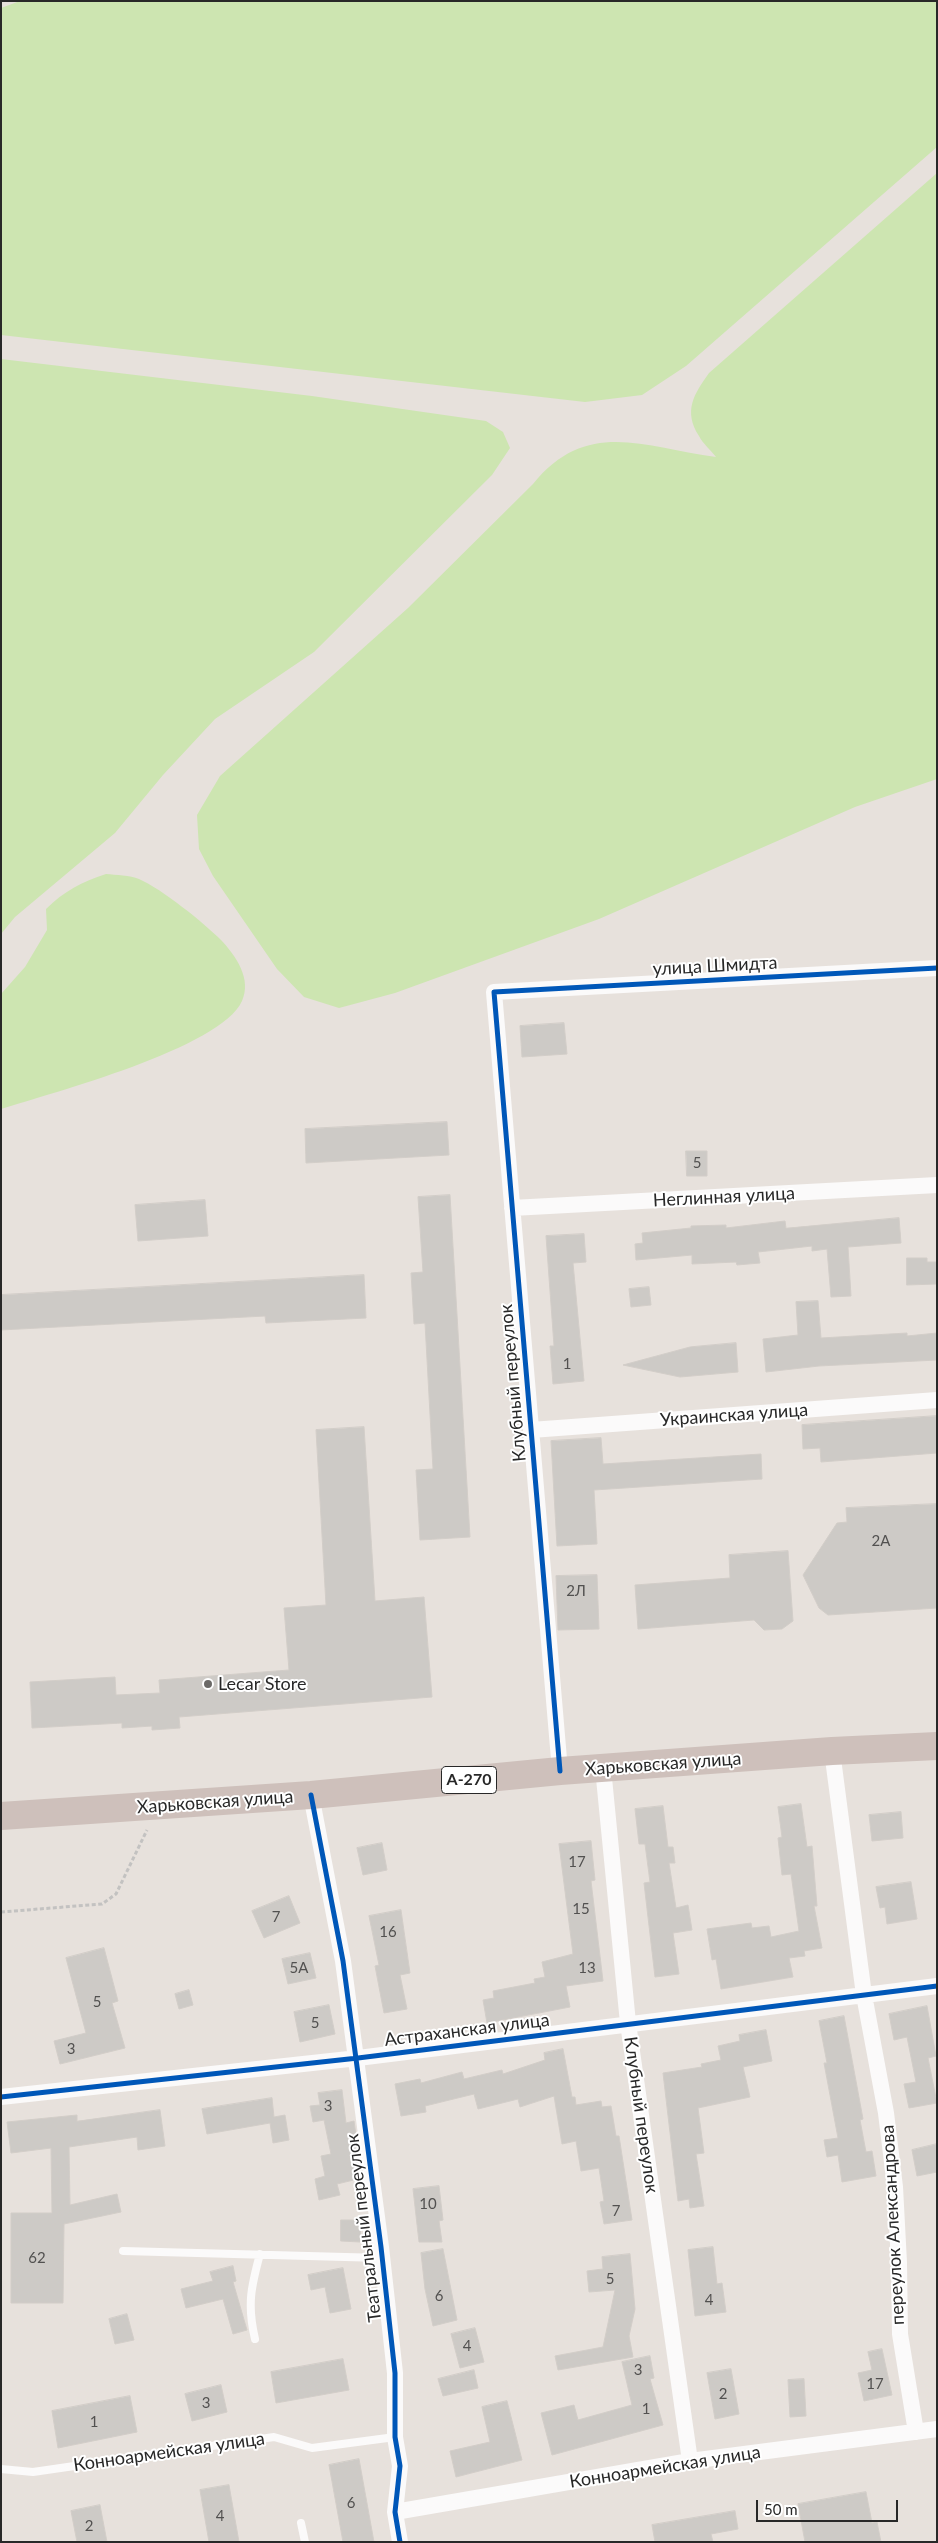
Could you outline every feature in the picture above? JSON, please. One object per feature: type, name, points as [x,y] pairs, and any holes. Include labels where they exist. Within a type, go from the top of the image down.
[{"type":"highway","name":"Харьковская улица","points":[[1,1816],[311,1795],[560,1771],[832,1751],[937,1746]]},
{"type":"street","name":"улица Шмидта","points":[[494,992],[937,968]]},
{"type":"street","name":"Клубный переулок","points":[[494,992],[560,1771]]},
{"type":"street","name":"Неглинная улица","points":[[512,1208],[937,1185]]},
{"type":"street","name":"Украинская улица","points":[[531,1430],[937,1400]]},
{"type":"street","name":"переулок Александрова","points":[[832,1751],[864,1995],[886,2113],[895,2197],[899,2263],[900,2334],[916,2432]]},
{"type":"street","name":"Клубный переулок","points":[[603,1768],[628,2023],[690,2461]]},
{"type":"street","name":"Театральный переулок","points":[[311,1795],[343,1961],[358,2058],[382,2258],[395,2373],[395,2437],[400,2466],[394,2512],[400,2542]]},
{"type":"street","name":"Астраханская улица","points":[[1,2097],[358,2058],[937,1986]]},
{"type":"street","name":"Конноармейская улица","points":[[394,2512],[690,2461],[937,2429]]},
{"type":"lane","points":[[123,2250],[382,2258]]},
{"type":"lane","points":[[255,2338],[250,2316],[250,2291],[260,2254]]},
{"type":"lane","name":"Конноармейская улица","points":[[1,2469],[33,2472],[274,2437],[312,2448],[395,2437]]},
{"type":"lane","points":[[302,2523],[305,2542]]},
{"type":"path","points":[[1,1912],[102,1904],[116,1894],[159,1806]]},
{"type":"green space","points":[[20,1],[937,1],[937,147],[686,366],[642,395],[585,402],[1,335],[1,8]]},
{"type":"green space","points":[[937,173],[937,779],[855,807],[599,919],[395,993],[339,1008],[304,997],[277,969],[213,876],[199,849],[197,815],[220,776],[408,608],[553,463],[575,450],[596,444],[619,442],[642,444],[716,457],[694,427],[691,411],[695,396],[709,373]]},
{"type":"green space","points":[[1,359],[312,396],[486,421],[503,432],[510,448],[492,475],[314,652],[215,719],[163,775],[115,833],[15,917],[1,934]]},
{"type":"green space","points":[[106,874],[123,875],[139,879],[159,890],[214,933],[232,953],[241,968],[245,984],[245,993],[242,1001],[228,1018],[203,1035],[170,1052],[133,1067],[1,1109],[1,994],[25,967],[47,930],[46,909],[74,888]]},
{"type":"building","points":[[564,1023],[567,1054],[522,1057],[520,1026]]},
{"type":"building","points":[[447,1122],[449,1155],[306,1163],[305,1129]]},
{"type":"building","points":[[686,1151],[707,1151],[707,1176],[687,1176]]},
{"type":"building","points":[[450,1195],[470,1537],[420,1540],[416,1470],[433,1469],[425,1323],[414,1324],[411,1273],[423,1272],[418,1197]]},
{"type":"building","points":[[205,1200],[208,1236],[138,1241],[135,1205]]},
{"type":"building","points":[[899,1218],[901,1243],[848,1247],[851,1296],[831,1297],[827,1249],[812,1251],[812,1246],[758,1252],[760,1263],[737,1265],[736,1262],[692,1264],[692,1255],[636,1260],[635,1244],[643,1243],[642,1233],[691,1228],[691,1226],[726,1225],[726,1228],[785,1221],[786,1228]]},
{"type":"building","points":[[584,1234],[586,1262],[573,1263],[584,1381],[553,1384],[550,1346],[554,1346],[546,1236]]},
{"type":"building","points":[[907,1258],[927,1258],[927,1262],[937,1262],[937,1284],[907,1285]]},
{"type":"building","points":[[364,1275],[366,1318],[266,1323],[265,1316],[1,1330],[1,1295]]},
{"type":"building","points":[[649,1287],[651,1305],[631,1307],[629,1289]]},
{"type":"building","points":[[818,1301],[821,1338],[907,1333],[907,1336],[937,1333],[937,1360],[819,1366],[766,1372],[763,1339],[798,1335],[796,1302]]},
{"type":"building","points":[[736,1343],[738,1372],[680,1377],[623,1365],[690,1347]]},
{"type":"building","points":[[937,1416],[937,1453],[821,1462],[820,1448],[803,1449],[802,1425]]},
{"type":"building","points":[[364,1427],[375,1601],[424,1597],[432,1697],[179,1717],[180,1728],[152,1730],[152,1726],[122,1728],[122,1723],[32,1728],[30,1682],[115,1677],[116,1695],[160,1693],[159,1680],[289,1670],[284,1608],[326,1605],[316,1430]]},
{"type":"building","points":[[601,1438],[603,1464],[761,1454],[762,1479],[594,1490],[597,1544],[557,1546],[551,1441]]},
{"type":"building","points":[[937,1504],[937,1608],[828,1615],[819,1608],[803,1575],[837,1523],[847,1522],[846,1508]]},
{"type":"building","points":[[788,1551],[793,1621],[782,1629],[764,1630],[754,1620],[638,1629],[635,1585],[730,1578],[729,1555]]},
{"type":"building","points":[[597,1575],[599,1629],[558,1630],[556,1576]]},
{"type":"building","points":[[801,1804],[807,1847],[812,1846],[817,1906],[814,1906],[822,1948],[804,1951],[805,1956],[789,1958],[793,1977],[721,1989],[716,1959],[712,1960],[707,1929],[751,1923],[752,1928],[769,1926],[771,1937],[799,1931],[791,1874],[782,1875],[778,1838],[782,1837],[778,1807]]},
{"type":"building","points":[[663,1806],[668,1847],[673,1847],[675,1863],[669,1863],[676,1908],[688,1905],[692,1930],[673,1933],[679,1974],[655,1977],[644,1883],[650,1882],[645,1844],[639,1844],[635,1809]]},
{"type":"building","points":[[901,1812],[903,1838],[872,1841],[869,1815]]},
{"type":"building","points":[[591,1841],[595,1880],[591,1881],[603,1981],[566,1986],[570,2007],[487,2023],[483,2000],[494,1998],[493,1991],[535,1983],[534,1979],[545,1977],[542,1962],[573,1954],[559,1844]]},
{"type":"building","points":[[382,1843],[387,1870],[363,1875],[357,1848]]},
{"type":"building","points":[[911,1882],[917,1919],[887,1924],[885,1907],[880,1908],[876,1887]]},
{"type":"building","points":[[289,1896],[300,1923],[264,1938],[252,1911]]},
{"type":"building","points":[[401,1910],[410,1973],[400,1975],[407,2009],[384,2013],[375,1966],[379,1965],[369,1916]]},
{"type":"building","points":[[104,1948],[118,2001],[112,2003],[125,2048],[60,2064],[54,2041],[86,2033],[66,1958]]},
{"type":"building","points":[[310,1953],[316,1978],[288,1984],[282,1959]]},
{"type":"building","points":[[189,1990],[193,2005],[179,2009],[175,1994]]},
{"type":"building","points":[[329,2005],[335,2034],[300,2042],[294,2012]]},
{"type":"building","points":[[927,2006],[936,2056],[928,2058],[937,2103],[909,2108],[904,2084],[916,2082],[907,2037],[894,2040],[889,2014]]},
{"type":"building","points":[[844,2016],[863,2119],[860,2120],[866,2152],[872,2151],[876,2176],[842,2182],[838,2155],[827,2157],[824,2140],[838,2138],[824,2063],[827,2063],[819,2021]]},
{"type":"building","points":[[766,2030],[772,2061],[743,2067],[750,2097],[698,2108],[704,2153],[696,2154],[704,2206],[690,2208],[689,2199],[678,2201],[663,2073],[702,2067],[701,2064],[721,2060],[718,2046],[740,2041],[739,2035]]},
{"type":"building","points":[[563,2049],[572,2097],[575,2097],[576,2105],[601,2101],[602,2107],[611,2106],[616,2136],[619,2136],[632,2220],[604,2224],[600,2202],[604,2201],[599,2168],[581,2171],[576,2141],[562,2144],[554,2096],[520,2107],[518,2099],[478,2109],[474,2094],[425,2106],[426,2112],[401,2116],[395,2084],[420,2079],[421,2083],[462,2072],[464,2079],[502,2070],[503,2074],[545,2060],[544,2053]]},
{"type":"building","points":[[342,2090],[346,2123],[354,2121],[357,2142],[354,2143],[362,2178],[337,2184],[340,2195],[319,2200],[315,2179],[325,2176],[321,2156],[331,2154],[324,2120],[313,2122],[310,2106],[320,2105],[318,2093]]},
{"type":"building","points":[[272,2098],[274,2117],[285,2115],[289,2140],[273,2143],[270,2123],[207,2134],[202,2109]]},
{"type":"building","points":[[160,2110],[165,2146],[138,2150],[137,2137],[69,2147],[70,2205],[117,2194],[121,2212],[64,2224],[63,2303],[11,2303],[11,2213],[52,2213],[51,2148],[11,2153],[7,2122],[77,2115],[77,2121]]},
{"type":"building","points":[[937,2144],[937,2172],[917,2176],[912,2150]]},
{"type":"building","points":[[439,2186],[443,2220],[439,2221],[442,2242],[419,2242],[413,2189]]},
{"type":"building","points":[[341,2220],[361,2220],[360,2242],[341,2241]]},
{"type":"building","points":[[713,2247],[717,2284],[722,2283],[726,2312],[695,2316],[688,2250]]},
{"type":"building","points":[[443,2249],[457,2320],[433,2326],[425,2289],[421,2253]]},
{"type":"building","points":[[630,2254],[635,2309],[629,2336],[633,2357],[558,2370],[555,2356],[603,2347],[615,2290],[589,2292],[587,2271],[603,2269],[602,2257]]},
{"type":"building","points":[[233,2266],[236,2281],[233,2282],[247,2330],[233,2334],[223,2299],[186,2308],[181,2289],[213,2281],[210,2272]]},
{"type":"building","points":[[343,2268],[351,2309],[330,2313],[325,2287],[311,2290],[308,2275]]},
{"type":"building","points":[[127,2314],[134,2340],[115,2344],[109,2319]]},
{"type":"building","points":[[475,2328],[484,2362],[460,2368],[451,2334]]},
{"type":"building","points":[[882,2349],[892,2395],[864,2401],[858,2373],[872,2370],[868,2352]]},
{"type":"building","points":[[650,2356],[654,2378],[650,2379],[663,2425],[552,2455],[541,2413],[574,2405],[578,2420],[632,2405],[622,2362]]},
{"type":"building","points":[[343,2359],[349,2390],[276,2403],[271,2372]]},
{"type":"building","points":[[731,2369],[739,2414],[715,2419],[707,2373]]},
{"type":"building","points":[[474,2370],[478,2388],[443,2396],[438,2379]]},
{"type":"building","points":[[804,2379],[806,2416],[790,2417],[788,2380]]},
{"type":"building","points":[[221,2385],[227,2412],[192,2421],[185,2394]]},
{"type":"building","points":[[130,2396],[137,2432],[58,2448],[52,2411]]},
{"type":"building","points":[[507,2401],[522,2460],[456,2477],[450,2451],[490,2442],[482,2407]]},
{"type":"building","points":[[359,2459],[374,2542],[343,2542],[329,2465]]},
{"type":"building","points":[[229,2485],[239,2542],[209,2542],[200,2490]]},
{"type":"building","points":[[866,2492],[872,2523],[877,2522],[881,2542],[805,2542],[798,2504]]},
{"type":"building","points":[[100,2505],[107,2542],[77,2542],[71,2511]]},
{"type":"building","points":[[735,2511],[738,2529],[711,2534],[713,2542],[655,2542],[652,2525]]},
{"type":"cycle path","points":[[560,1771],[494,992],[937,968]]},
{"type":"cycle path","points":[[311,1795],[343,1961],[381,2247],[395,2373],[395,2437],[400,2466],[395,2512],[400,2542]]},
{"type":"cycle path","points":[[1,2097],[358,2058],[937,1986]]},
{"type":"place","name":"Lecar Store","points":[[208,1684]]}]
